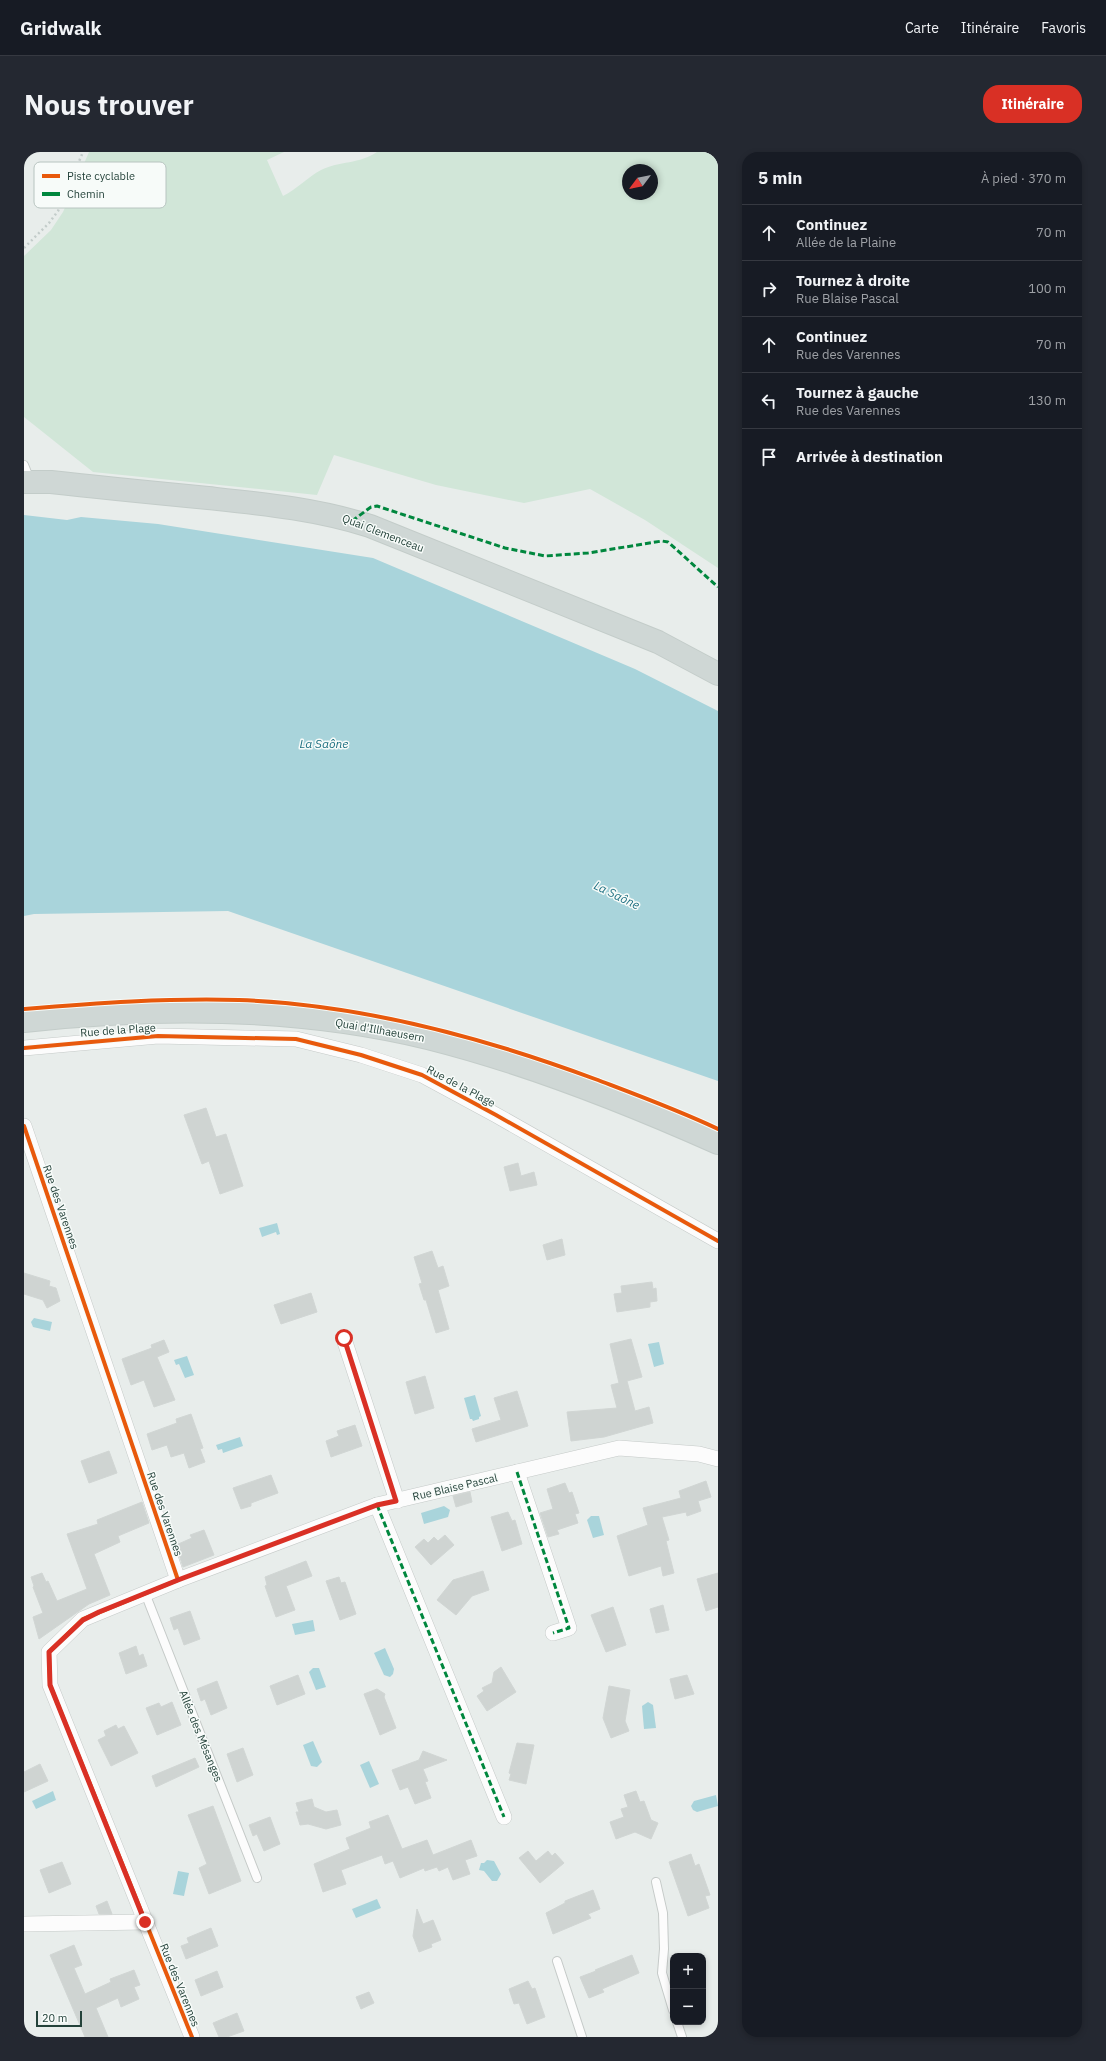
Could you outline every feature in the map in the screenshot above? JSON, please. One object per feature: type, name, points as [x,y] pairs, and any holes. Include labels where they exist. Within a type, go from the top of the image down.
[{"type":"main road","name":"Quai Clemenceau","points":[[26,477],[51,482],[296,508],[344,518],[658,642],[718,674]]},
{"type":"main road","name":"Quai d'Illhaeusern","points":[[24,1021],[143,1011],[199,1011],[260,1013],[379,1028],[428,1038],[529,1068],[658,1116],[718,1143]]},
{"type":"street","name":"Rue de la Plage","points":[[24,1048],[166,1036],[296,1039],[361,1055],[422,1075],[496,1115],[718,1241]]},
{"type":"street","name":"Rue des Varennes","points":[[24,1126],[178,1580],[83,1620],[49,1652],[50,1685],[192,2037]]},
{"type":"street","points":[[344,1338],[396,1501]]},
{"type":"street","name":"Rue Blaise Pascal","points":[[178,1580],[377,1505],[619,1448],[699,1454],[718,1459]]},
{"type":"street","points":[[518,1472],[569,1628],[553,1633]]},
{"type":"street","points":[[377,1505],[504,1817]]},
{"type":"street","points":[[24,1924],[145,1922]]},
{"type":"lane","name":"Allée des Mésanges","points":[[145,1593],[257,1878]]},
{"type":"lane","points":[[656,1882],[663,1913],[662,1973],[670,2000]]},
{"type":"lane","points":[[557,1961],[582,2037]]},
{"type":"lane","points":[[678,2025],[682,2037]]},
{"type":"path","points":[[79,162],[83,152]]},
{"type":"path","points":[[24,248],[46,226],[59,208]]},
{"type":"green space","points":[[89,152],[284,152],[267,160],[283,196],[321,170],[335,165],[364,159],[377,152],[718,152],[718,568],[645,520],[590,489],[524,503],[436,485],[334,455],[317,495],[93,472],[24,417],[24,256],[51,230],[65,208],[166,208],[166,162],[85,162]]},
{"type":"water","name":"La Saône","points":[[24,515],[67,520],[81,517],[158,524],[373,558],[635,669],[718,711],[718,1081],[228,911],[34,914],[24,916]]},
{"type":"water","points":[[277,1223],[280,1234],[277,1235],[276,1232],[262,1237],[259,1228]]},
{"type":"water","points":[[34,1318],[52,1322],[50,1331],[33,1327],[31,1322]]},
{"type":"water","points":[[659,1342],[664,1364],[654,1367],[648,1344]]},
{"type":"water","points":[[187,1356],[194,1375],[185,1378],[179,1364],[176,1365],[174,1360]]},
{"type":"water","points":[[475,1395],[481,1416],[479,1419],[473,1421],[470,1419],[464,1398]]},
{"type":"water","points":[[240,1437],[243,1446],[223,1453],[222,1449],[218,1450],[216,1445]]},
{"type":"water","points":[[444,1506],[450,1510],[448,1517],[424,1524],[421,1513]]},
{"type":"water","points":[[591,1516],[599,1516],[604,1535],[593,1538],[587,1520]]},
{"type":"water","points":[[313,1620],[315,1631],[295,1635],[292,1624]]},
{"type":"water","points":[[385,1648],[394,1669],[393,1674],[390,1677],[384,1675],[374,1653]]},
{"type":"water","points":[[313,1668],[319,1668],[326,1687],[316,1690],[309,1672]]},
{"type":"water","points":[[648,1702],[653,1705],[656,1728],[644,1729],[642,1706]]},
{"type":"water","points":[[313,1741],[322,1762],[317,1767],[311,1766],[303,1745]]},
{"type":"water","points":[[369,1761],[379,1784],[370,1788],[360,1765]]},
{"type":"water","points":[[53,1791],[56,1800],[36,1809],[32,1801]]},
{"type":"water","points":[[716,1795],[718,1806],[697,1812],[693,1810],[691,1806],[694,1801]]},
{"type":"water","points":[[487,1860],[494,1861],[501,1874],[497,1881],[492,1881],[484,1871],[479,1870],[481,1863],[484,1863]]},
{"type":"water","points":[[178,1871],[189,1873],[184,1896],[173,1894]]},
{"type":"water","points":[[377,1899],[381,1908],[356,1918],[352,1909]]},
{"type":"building","points":[[206,1108],[216,1137],[226,1134],[243,1186],[220,1194],[209,1161],[202,1164],[184,1115]]},
{"type":"building","points":[[518,1163],[521,1176],[534,1172],[537,1185],[510,1191],[504,1167]]},
{"type":"building","points":[[562,1239],[565,1255],[547,1260],[543,1245]]},
{"type":"building","points":[[432,1251],[438,1268],[443,1266],[449,1286],[438,1290],[449,1329],[436,1333],[426,1300],[424,1300],[419,1284],[422,1283],[414,1257]]},
{"type":"building","points":[[24,1273],[50,1281],[49,1286],[56,1288],[60,1301],[47,1308],[43,1300],[24,1294]]},
{"type":"building","points":[[652,1282],[653,1289],[656,1288],[657,1301],[650,1302],[650,1307],[617,1312],[614,1294],[622,1293],[621,1286]]},
{"type":"building","points":[[311,1293],[317,1312],[281,1324],[274,1305]]},
{"type":"building","points":[[631,1339],[642,1377],[627,1381],[635,1411],[649,1407],[653,1423],[604,1437],[571,1441],[567,1412],[617,1408],[611,1385],[619,1383],[610,1344]]},
{"type":"building","points":[[164,1340],[169,1352],[157,1357],[175,1400],[154,1407],[144,1380],[131,1385],[122,1359],[152,1348],[151,1345]]},
{"type":"building","points":[[425,1376],[434,1408],[415,1414],[406,1382]]},
{"type":"building","points":[[517,1391],[528,1426],[476,1442],[472,1429],[501,1420],[494,1398]]},
{"type":"building","points":[[191,1414],[203,1448],[200,1449],[205,1462],[189,1468],[184,1453],[171,1457],[167,1445],[152,1450],[147,1434],[177,1423],[176,1419]]},
{"type":"building","points":[[355,1425],[362,1446],[331,1457],[326,1441],[339,1436],[337,1431]]},
{"type":"building","points":[[109,1451],[117,1473],[89,1483],[81,1461]]},
{"type":"building","points":[[271,1475],[278,1493],[251,1503],[251,1506],[241,1509],[233,1488]]},
{"type":"building","points":[[706,1481],[711,1497],[698,1501],[701,1511],[687,1516],[686,1512],[662,1517],[669,1540],[666,1541],[674,1573],[663,1576],[661,1566],[629,1576],[617,1536],[648,1525],[643,1508],[681,1498],[679,1491]]},
{"type":"building","points":[[565,1483],[569,1493],[572,1492],[579,1513],[575,1514],[578,1523],[557,1530],[559,1534],[548,1537],[540,1513],[553,1509],[547,1489]]},
{"type":"building","points":[[470,1492],[472,1502],[456,1507],[453,1496]]},
{"type":"building","points":[[142,1502],[149,1523],[118,1536],[120,1542],[94,1554],[110,1595],[89,1604],[39,1639],[33,1617],[43,1613],[33,1587],[31,1577],[42,1573],[46,1582],[48,1581],[57,1601],[87,1589],[67,1534],[98,1524],[97,1520]]},
{"type":"building","points":[[508,1512],[512,1521],[515,1520],[522,1544],[502,1551],[491,1517]]},
{"type":"building","points":[[204,1530],[214,1555],[183,1567],[176,1545],[192,1538],[190,1535]]},
{"type":"building","points":[[445,1535],[454,1545],[431,1565],[415,1547],[424,1539],[428,1543],[434,1537],[438,1541]]},
{"type":"building","points":[[306,1561],[312,1576],[286,1586],[295,1610],[276,1617],[265,1586],[267,1585],[265,1577]]},
{"type":"building","points":[[483,1571],[489,1590],[472,1596],[456,1615],[437,1600],[453,1580]]},
{"type":"building","points":[[718,1573],[718,1607],[706,1611],[697,1579]]},
{"type":"building","points":[[339,1577],[341,1583],[345,1582],[356,1614],[340,1620],[326,1581]]},
{"type":"building","points":[[663,1605],[669,1630],[656,1633],[650,1609]]},
{"type":"building","points":[[613,1607],[626,1645],[606,1652],[591,1615]]},
{"type":"building","points":[[190,1611],[200,1639],[184,1645],[178,1628],[174,1630],[170,1618]]},
{"type":"building","points":[[136,1646],[139,1656],[143,1654],[147,1666],[126,1674],[119,1653]]},
{"type":"building","points":[[501,1667],[516,1692],[487,1711],[477,1696],[484,1691],[482,1688],[492,1683],[494,1672]]},
{"type":"building","points":[[298,1675],[305,1694],[277,1705],[270,1686]]},
{"type":"building","points":[[687,1675],[694,1694],[675,1699],[670,1679]]},
{"type":"building","points":[[217,1681],[227,1708],[211,1715],[205,1699],[201,1701],[197,1689]]},
{"type":"building","points":[[609,1686],[630,1690],[625,1721],[629,1731],[611,1738],[603,1718]]},
{"type":"building","points":[[377,1689],[385,1694],[384,1697],[396,1728],[380,1735],[364,1694]]},
{"type":"building","points":[[172,1702],[181,1725],[157,1735],[146,1708],[159,1703],[161,1707]]},
{"type":"building","points":[[116,1725],[118,1729],[124,1726],[138,1753],[111,1766],[98,1740],[106,1736],[104,1731]]},
{"type":"building","points":[[517,1743],[534,1745],[526,1784],[509,1780],[511,1774],[509,1773]]},
{"type":"building","points":[[243,1748],[253,1775],[237,1782],[227,1754]]},
{"type":"building","points":[[423,1751],[447,1760],[423,1769],[428,1781],[425,1782],[431,1798],[415,1804],[408,1787],[400,1790],[392,1770],[419,1760]]},
{"type":"building","points":[[195,1758],[199,1767],[156,1787],[152,1776]]},
{"type":"building","points":[[40,1764],[48,1781],[24,1792],[24,1772]]},
{"type":"building","points":[[636,1791],[640,1802],[644,1801],[651,1820],[658,1823],[651,1839],[635,1832],[616,1839],[610,1822],[624,1817],[621,1809],[628,1807],[624,1795]]},
{"type":"building","points":[[312,1799],[314,1807],[326,1812],[337,1810],[341,1825],[326,1829],[308,1824],[300,1825],[296,1812],[299,1812],[296,1803]]},
{"type":"building","points":[[213,1806],[241,1881],[209,1894],[199,1868],[207,1864],[188,1815]]},
{"type":"building","points":[[388,1815],[402,1849],[427,1840],[433,1855],[471,1840],[477,1856],[465,1860],[470,1874],[453,1880],[448,1867],[439,1871],[437,1867],[425,1871],[424,1868],[400,1878],[393,1861],[385,1864],[382,1855],[341,1870],[346,1884],[323,1892],[314,1864],[350,1849],[346,1838],[371,1828],[369,1822]]},
{"type":"building","points":[[270,1817],[280,1844],[264,1851],[257,1834],[253,1836],[249,1825]]},
{"type":"building","points":[[528,1851],[536,1861],[548,1851],[552,1856],[555,1853],[564,1863],[540,1883],[519,1858]]},
{"type":"building","points":[[691,1854],[695,1866],[699,1864],[710,1895],[705,1896],[709,1908],[688,1916],[669,1862]]},
{"type":"building","points":[[62,1862],[71,1884],[49,1893],[40,1870]]},
{"type":"building","points":[[593,1890],[600,1909],[588,1914],[591,1918],[553,1934],[546,1913],[565,1903],[565,1901]]},
{"type":"building","points":[[107,1901],[112,1914],[99,1914],[96,1906]]},
{"type":"building","points":[[417,1909],[423,1924],[433,1920],[441,1940],[431,1944],[432,1947],[419,1952],[413,1936]]},
{"type":"building","points":[[211,1928],[218,1946],[186,1959],[181,1946],[189,1943],[187,1938]]},
{"type":"building","points":[[74,1945],[82,1965],[74,1968],[85,1994],[111,1982],[110,1979],[134,1970],[140,1985],[134,1987],[139,1999],[121,2007],[118,1998],[96,2008],[108,2037],[85,2037],[50,1955]]},
{"type":"building","points":[[632,1955],[639,1973],[602,1989],[604,1992],[589,1998],[580,1977]]},
{"type":"building","points":[[217,1971],[223,1987],[201,1996],[195,1980]]},
{"type":"building","points":[[528,1981],[532,1989],[535,1988],[545,2017],[527,2024],[519,2003],[514,2004],[509,1989]]},
{"type":"building","points":[[369,1992],[374,2003],[361,2009],[356,1997]]},
{"type":"building","points":[[237,2013],[244,2031],[227,2037],[219,2037],[213,2023]]},
{"type":"marked path","points":[[352,521],[371,507],[377,506],[505,548],[545,556],[588,553],[662,541],[668,542],[718,587]]},
{"type":"marked path","points":[[517,1472],[569,1628],[553,1633]]},
{"type":"marked path","points":[[377,1505],[504,1817]]},
{"type":"cycle path","points":[[24,1009],[185,1000],[239,1000],[330,1008],[420,1025],[509,1050],[595,1079],[688,1115],[718,1129]]},
{"type":"cycle path","points":[[24,1048],[158,1036],[296,1039],[361,1055],[422,1075],[496,1115],[718,1241]]},
{"type":"cycle path","points":[[24,1126],[178,1580],[83,1619],[49,1652],[50,1685],[192,2037]]},
{"type":"route","points":[[145,1922],[50,1685],[49,1652],[83,1620],[99,1612],[178,1580],[377,1505],[396,1501],[344,1338]]}]
